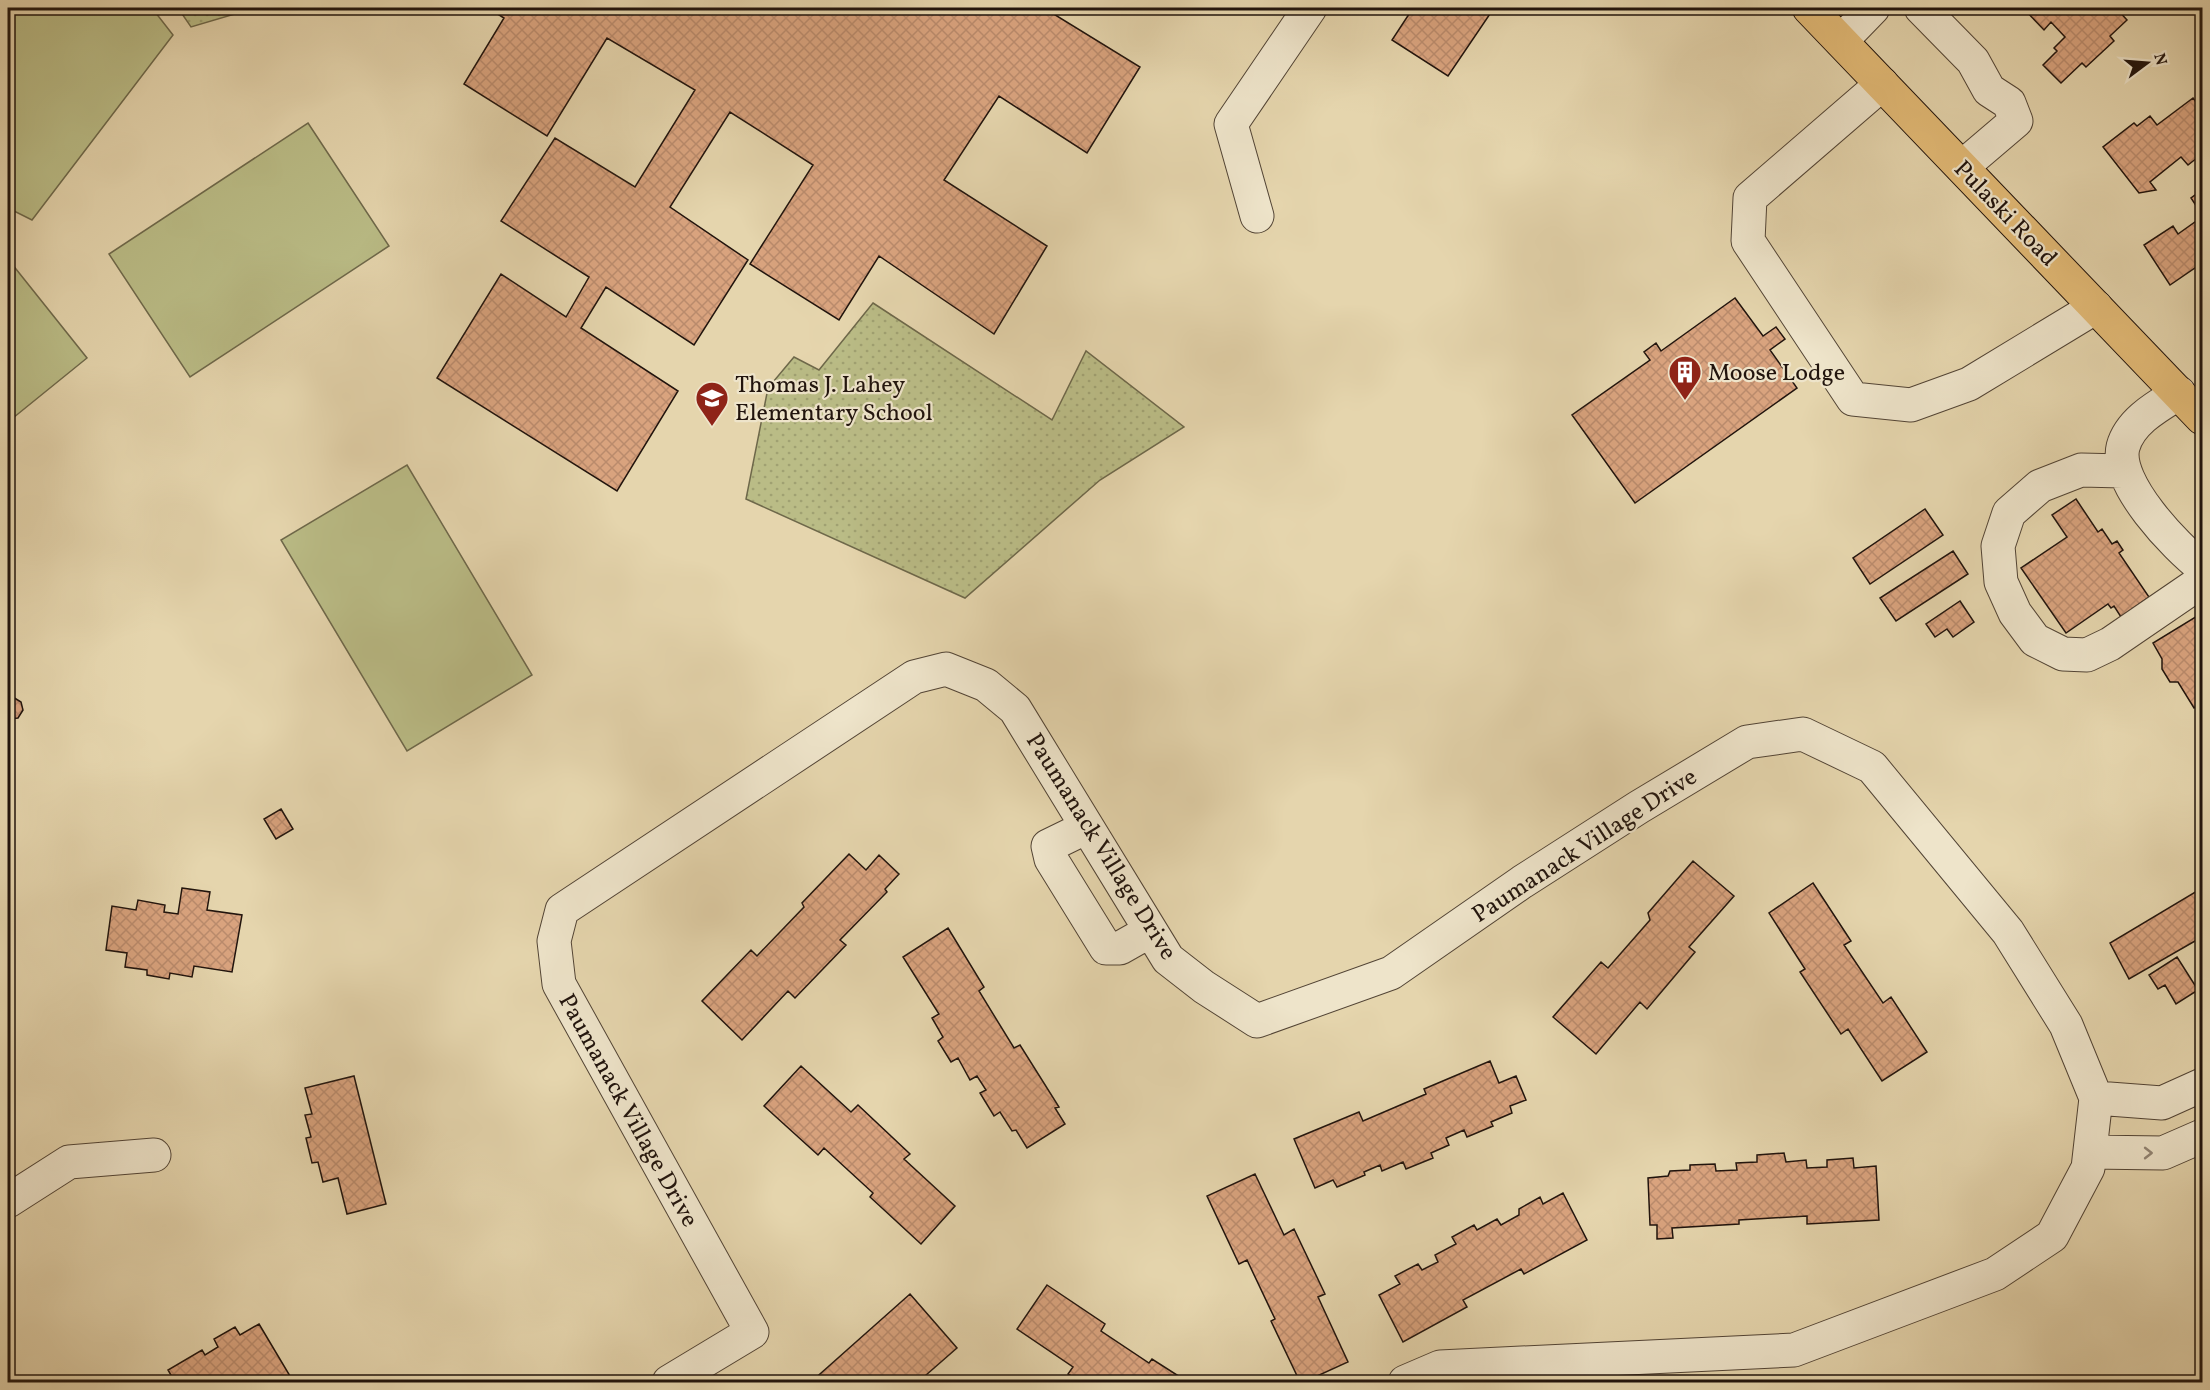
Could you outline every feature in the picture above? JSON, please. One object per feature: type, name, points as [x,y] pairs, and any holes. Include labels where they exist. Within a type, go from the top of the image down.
[{"type":"main road","name":"Pulaski Road","points":[[1809,8],[2202,418]]},
{"type":"street","points":[[1257,216],[1231,124],[1310,8]]},
{"type":"street","points":[[1841,40],[1873,8]]},
{"type":"street","points":[[1920,8],[1973,61],[1989,90],[2009,102],[2016,121],[1962,167]]},
{"type":"street","points":[[1882,84],[1750,198],[1748,241],[1854,399],[1911,405],[1969,384],[2096,308]]},
{"type":"street","points":[[2179,393],[2150,411],[2132,429],[2123,447],[2123,471],[2135,493],[2168,536],[2202,567]]},
{"type":"street","points":[[2123,471],[2081,470],[2040,486],[2009,513],[1998,546],[2001,582],[2015,613],[2035,640],[2062,654],[2088,655],[2110,644],[2202,581]]},
{"type":"street","name":"Paumanack Village Drive","points":[[669,1383],[752,1332],[559,984],[554,941],[562,910],[914,677],[946,669],[986,685],[1016,709],[1168,959],[1203,987],[1257,1021],[1391,973],[1522,882],[1639,807],[1747,742],[1803,734],[1872,767],[2008,932],[2066,1025],[2096,1098],[2088,1168],[2052,1236],[1995,1274],[1794,1350],[1440,1367],[1405,1383]]},
{"type":"street","points":[[1087,827],[1048,846],[1051,859],[1106,948],[1120,948],[1150,931]]},
{"type":"street","points":[[2096,1098],[2162,1102],[2202,1085]]},
{"type":"street","points":[[2090,1152],[2163,1153],[2202,1136]]},
{"type":"street","points":[[8,1201],[69,1162],[153,1155]]},
{"type":"green space","points":[[8,8],[152,8],[173,35],[32,220],[8,208]]},
{"type":"green space","points":[[178,8],[255,8],[191,27]]},
{"type":"green space","points":[[308,123],[389,246],[190,377],[109,254]]},
{"type":"green space","points":[[8,259],[87,358],[8,422]]},
{"type":"green space","points":[[873,303],[1052,420],[1086,351],[1184,427],[1100,480],[965,598],[746,499],[768,388],[794,357],[819,370]]},
{"type":"green space","points":[[407,465],[532,675],[407,751],[281,540]]},
{"type":"building","points":[[488,8],[1044,8],[1140,67],[1087,153],[999,96],[944,180],[1047,246],[994,334],[879,256],[839,320],[750,264],[813,165],[730,112],[670,207],[748,260],[694,345],[606,287],[581,328],[678,391],[617,491],[437,378],[501,274],[566,317],[589,277],[501,221],[555,138],[635,187],[695,90],[607,38],[547,136],[464,84],[504,18]]},
{"type":"building","points":[[1413,8],[1494,8],[1448,76],[1392,40]]},
{"type":"building","points":[[2011,8],[2023,8],[2017,13]]},
{"type":"building","points":[[2023,8],[2116,8],[2127,20],[2110,36],[2114,41],[2086,67],[2082,63],[2061,83],[2043,65],[2057,51],[2054,48],[2065,37],[2051,22],[2044,30]]},
{"type":"building","points":[[2193,98],[2202,110],[2202,154],[2188,165],[2181,157],[2150,182],[2156,190],[2139,193],[2103,147],[2134,123],[2137,126],[2150,116],[2157,125]]},
{"type":"building","points":[[2202,190],[2202,215],[2191,198]]},
{"type":"building","points":[[2202,217],[2202,263],[2170,285],[2144,245],[2173,226],[2178,234]]},
{"type":"building","name":"Moose Lodge","points":[[1735,298],[1763,336],[1776,327],[1785,339],[1770,350],[1797,388],[1635,503],[1572,415],[1650,360],[1644,352],[1656,343],[1661,351]]},
{"type":"building","points":[[2076,499],[2098,532],[2102,529],[2112,544],[2117,541],[2123,550],[2119,553],[2149,597],[2121,617],[2114,606],[2111,608],[2108,604],[2066,633],[2021,568],[2067,537],[2052,515]]},
{"type":"building","points":[[1925,509],[1943,535],[1870,584],[1853,558]]},
{"type":"building","points":[[1953,551],[1968,574],[1896,621],[1880,598]]},
{"type":"building","points":[[1960,601],[1974,622],[1953,637],[1947,629],[1935,637],[1926,624]]},
{"type":"building","points":[[2202,613],[2202,703],[2194,708],[2178,682],[2170,682],[2162,669],[2162,659],[2153,643]]},
{"type":"building","points":[[8,697],[21,702],[23,710],[18,718],[8,719]]},
{"type":"building","points":[[281,809],[293,829],[276,839],[264,819]]},
{"type":"building","points":[[849,854],[866,870],[879,855],[899,874],[885,889],[887,892],[840,940],[846,945],[795,998],[788,991],[742,1040],[702,1001],[751,950],[757,956],[804,907],[802,903]]},
{"type":"building","points":[[1693,861],[1734,896],[1689,947],[1695,952],[1647,1009],[1640,1002],[1596,1054],[1553,1017],[1601,962],[1608,968],[1650,920],[1648,913]]},
{"type":"building","points":[[1813,883],[1851,941],[1844,945],[1883,1003],[1891,997],[1927,1052],[1882,1081],[1848,1029],[1841,1034],[1800,972],[1805,969],[1769,913]]},
{"type":"building","points":[[182,888],[210,892],[207,910],[242,915],[232,972],[194,966],[192,977],[170,973],[169,979],[147,975],[147,970],[125,967],[127,953],[106,950],[112,906],[136,910],[138,900],[165,905],[164,912],[178,914]]},
{"type":"building","points":[[2202,888],[2202,937],[2129,979],[2110,943]]},
{"type":"building","points":[[948,928],[984,987],[979,991],[1014,1048],[1020,1045],[1059,1107],[1055,1108],[1065,1124],[1027,1148],[1016,1130],[1012,1131],[1000,1112],[994,1116],[980,1093],[986,1090],[977,1076],[970,1080],[958,1058],[951,1062],[938,1041],[943,1037],[932,1018],[939,1014],[903,957]]},
{"type":"building","points":[[2177,957],[2198,990],[2176,1004],[2165,985],[2158,989],[2149,975]]},
{"type":"building","points":[[1490,1061],[1499,1083],[1516,1076],[1526,1100],[1510,1106],[1512,1113],[1491,1122],[1493,1126],[1467,1137],[1464,1130],[1446,1138],[1449,1145],[1431,1153],[1433,1158],[1406,1169],[1403,1162],[1382,1171],[1380,1165],[1364,1172],[1365,1175],[1337,1187],[1333,1180],[1315,1188],[1294,1139],[1359,1112],[1363,1121],[1426,1094],[1424,1089]]},
{"type":"building","points":[[801,1066],[851,1112],[858,1105],[910,1154],[904,1159],[955,1206],[921,1244],[870,1197],[873,1193],[824,1148],[818,1155],[764,1106]]},
{"type":"building","points":[[354,1076],[386,1204],[347,1214],[338,1178],[323,1182],[318,1162],[312,1163],[306,1138],[311,1137],[305,1115],[312,1114],[305,1088]]},
{"type":"building","points":[[1784,1153],[1786,1162],[1806,1160],[1807,1168],[1827,1167],[1827,1160],[1853,1158],[1854,1168],[1876,1166],[1879,1220],[1807,1224],[1807,1216],[1739,1220],[1739,1224],[1672,1228],[1673,1238],[1657,1239],[1657,1225],[1650,1225],[1648,1178],[1668,1176],[1670,1171],[1690,1170],[1690,1165],[1715,1164],[1716,1171],[1737,1170],[1736,1163],[1757,1162],[1757,1155]]},
{"type":"building","points":[[1255,1174],[1284,1235],[1294,1229],[1325,1294],[1318,1297],[1348,1362],[1304,1382],[1300,1382],[1271,1321],[1275,1319],[1247,1260],[1239,1264],[1207,1196]]},
{"type":"building","points":[[1563,1193],[1587,1240],[1524,1274],[1521,1269],[1463,1300],[1467,1307],[1403,1342],[1379,1295],[1400,1284],[1395,1276],[1418,1264],[1422,1270],[1438,1262],[1435,1255],[1456,1244],[1452,1237],[1474,1225],[1477,1230],[1497,1219],[1501,1225],[1519,1215],[1519,1209],[1540,1197],[1543,1204]]},
{"type":"building","points":[[1047,1285],[1105,1324],[1101,1331],[1149,1363],[1152,1359],[1188,1382],[1081,1382],[1068,1374],[1073,1367],[1017,1329]]},
{"type":"building","points":[[910,1294],[957,1348],[918,1382],[811,1382]]},
{"type":"building","points":[[259,1324],[290,1376],[280,1382],[175,1382],[168,1370],[202,1350],[205,1355],[218,1347],[214,1339],[235,1327],[240,1335]]},
{"type":"place","name":"Moose Lodge","points":[[1685,401]]},
{"type":"place","name":"Thomas J. Lahey Elementary School","points":[[712,427]]}]
